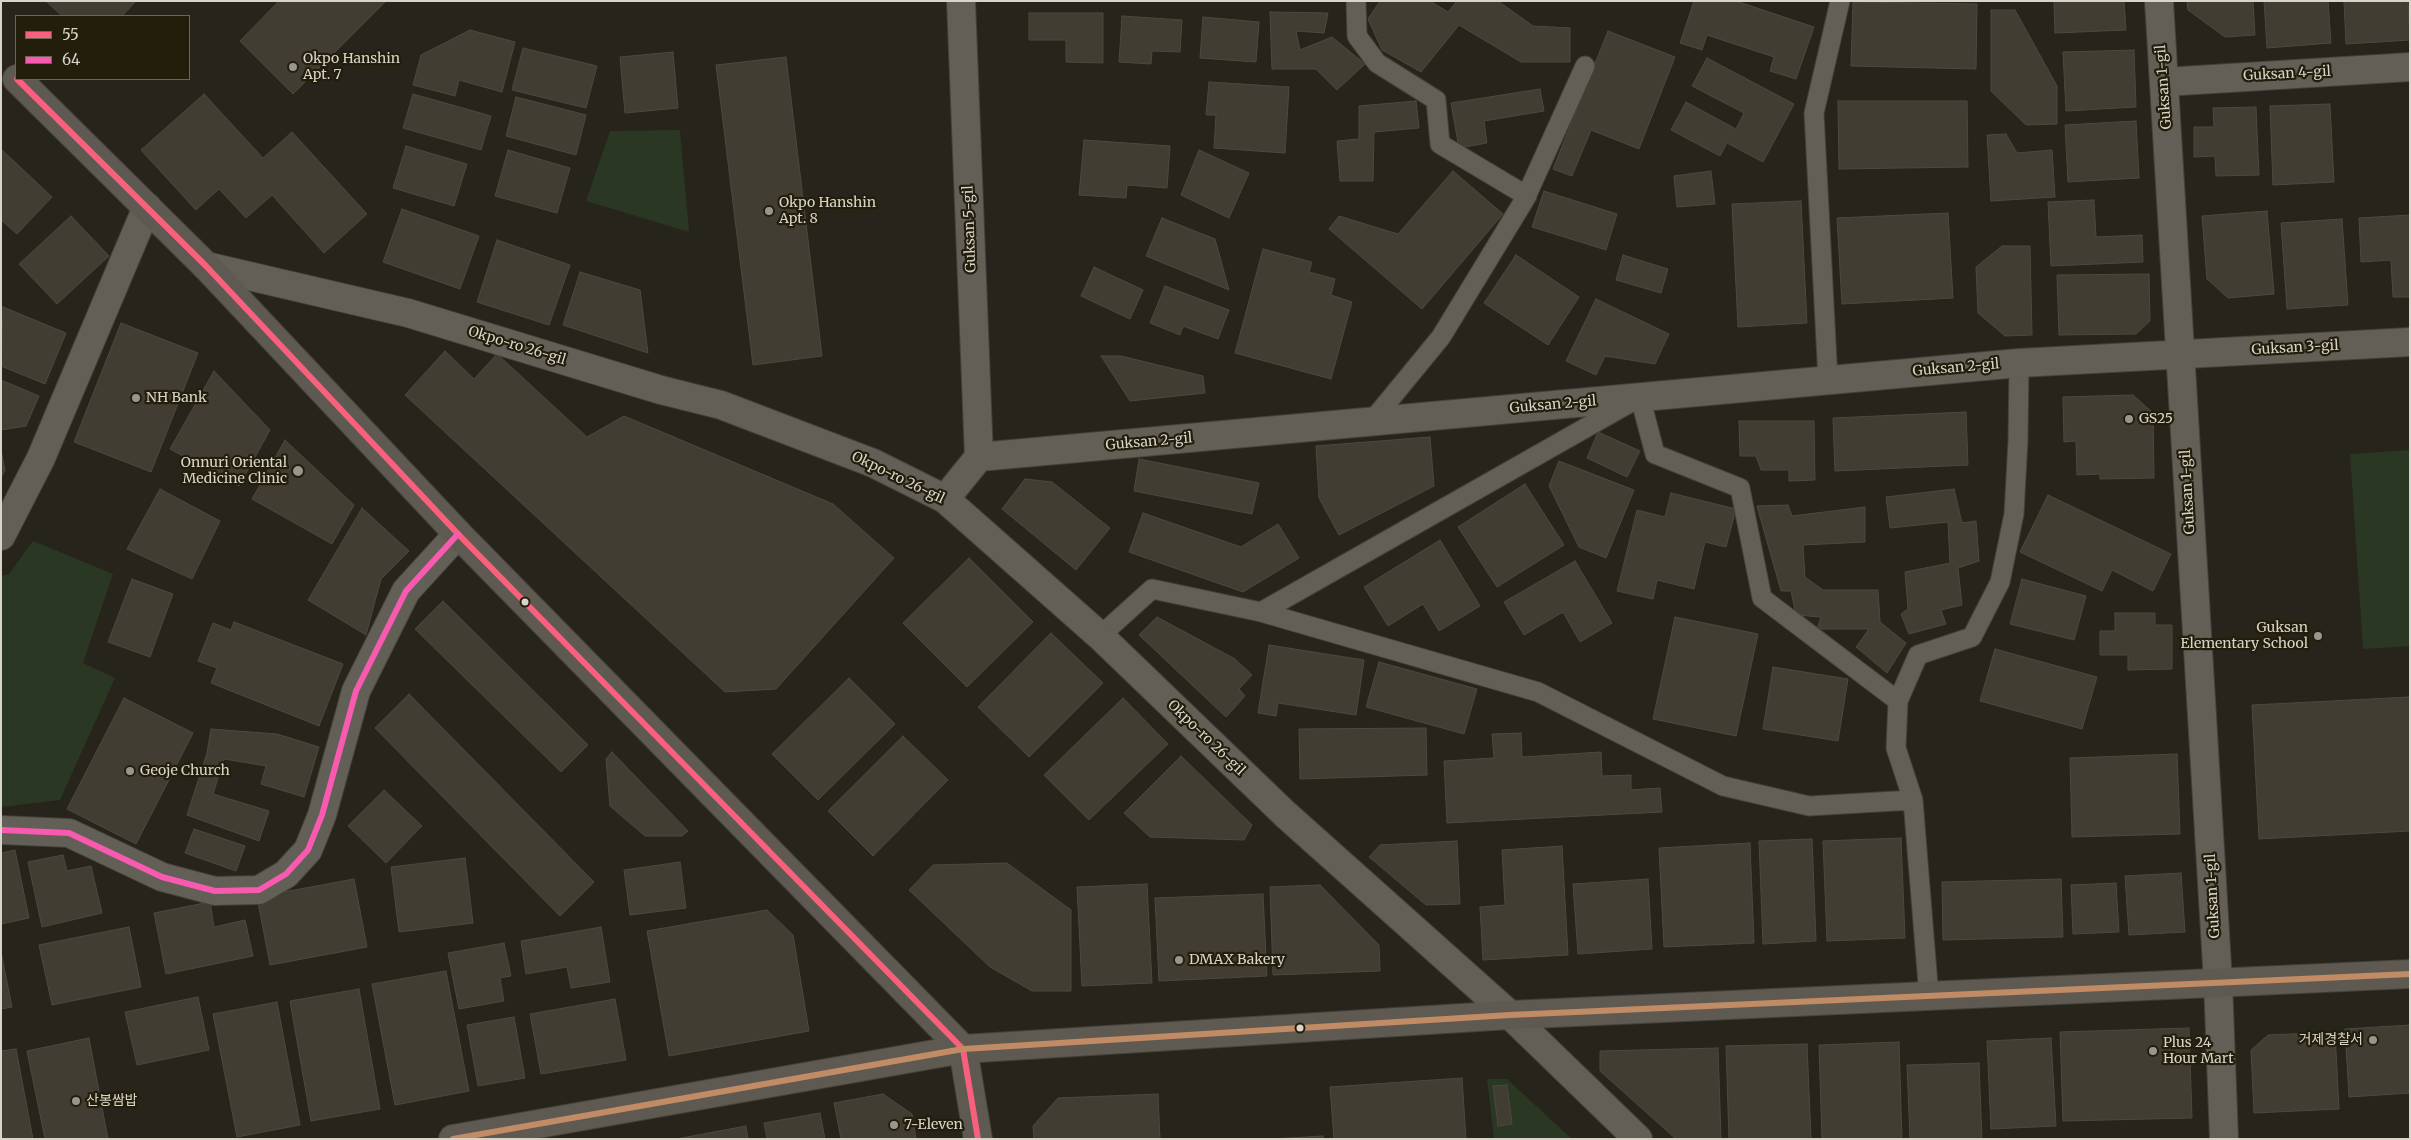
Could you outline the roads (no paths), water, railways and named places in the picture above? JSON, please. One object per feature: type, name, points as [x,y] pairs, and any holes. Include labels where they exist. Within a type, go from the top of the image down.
[{"type":"street","name":"Guksan 5-gil","points":[[960,1],[979,457]]},
{"type":"street","name":"Guksan 1-gil","points":[[2159,1],[2218,982],[2224,1139]]},
{"type":"street","points":[[1,64],[15,77]]},
{"type":"street","name":"Guksan 4-gil","points":[[2164,82],[2410,67]]},
{"type":"street","points":[[18,80],[206,266],[458,534],[964,1048],[978,1139]]},
{"type":"street","points":[[1,536],[41,458],[147,207]]},
{"type":"street","name":"Okpo-ro 26-gil","points":[[206,266],[408,313],[661,390],[721,405],[873,463],[945,499],[1100,636],[1285,814],[1510,1015],[1638,1139]]},
{"type":"street","name":"Guksan 3-gil","points":[[2180,355],[2410,342]]},
{"type":"street","name":"Guksan 2-gil","points":[[979,457],[2019,363],[2180,355]]},
{"type":"street","points":[[945,499],[979,457]]},
{"type":"street","points":[[1,830],[69,833],[162,877],[215,891],[259,890],[286,874],[308,850],[322,816],[356,691],[364,674],[406,591],[458,534]]},
{"type":"street","points":[[453,1139],[964,1048],[1510,1015],[2410,974]]},
{"type":"lane","points":[[1356,1],[1357,36],[1377,63],[1436,100],[1440,144],[1527,196]]},
{"type":"lane","points":[[1828,380],[1814,113],[1840,1]]},
{"type":"lane","points":[[1372,421],[1441,337],[1527,196],[1585,66]]},
{"type":"lane","points":[[1930,997],[1913,800],[1896,748],[1898,701],[1918,655],[1972,637],[2000,582],[2014,514],[2018,440],[2019,363]]},
{"type":"lane","points":[[1261,612],[1640,397],[1655,454],[1740,488],[1762,598],[1898,701]]},
{"type":"lane","points":[[1100,636],[1152,589],[1261,612],[1538,692],[1723,786],[1810,806],[1913,800]]},
{"type":"place","name":"Okpo Hanshin Apt. 7","points":[[293,67]]},
{"type":"place","name":"Okpo Hanshin Apt. 8","points":[[769,211]]},
{"type":"place","name":"NH Bank","points":[[136,398]]},
{"type":"place","name":"GS25","points":[[2129,419]]},
{"type":"place","name":"Onnuri Oriental Medicine Clinic","points":[[298,471]]},
{"type":"place","name":"Guksan Elementary School","points":[[2318,636]]},
{"type":"place","name":"Geoje Church","points":[[130,771]]},
{"type":"place","name":"DMAX Bakery","points":[[1179,960]]},
{"type":"place","name":"거제경찰서","points":[[2373,1040]]},
{"type":"place","name":"Plus 24 Hour Mart","points":[[2153,1051]]},
{"type":"place","name":"산봉쌈밥","points":[[76,1101]]},
{"type":"place","name":"7-Eleven","points":[[894,1125]]}]
